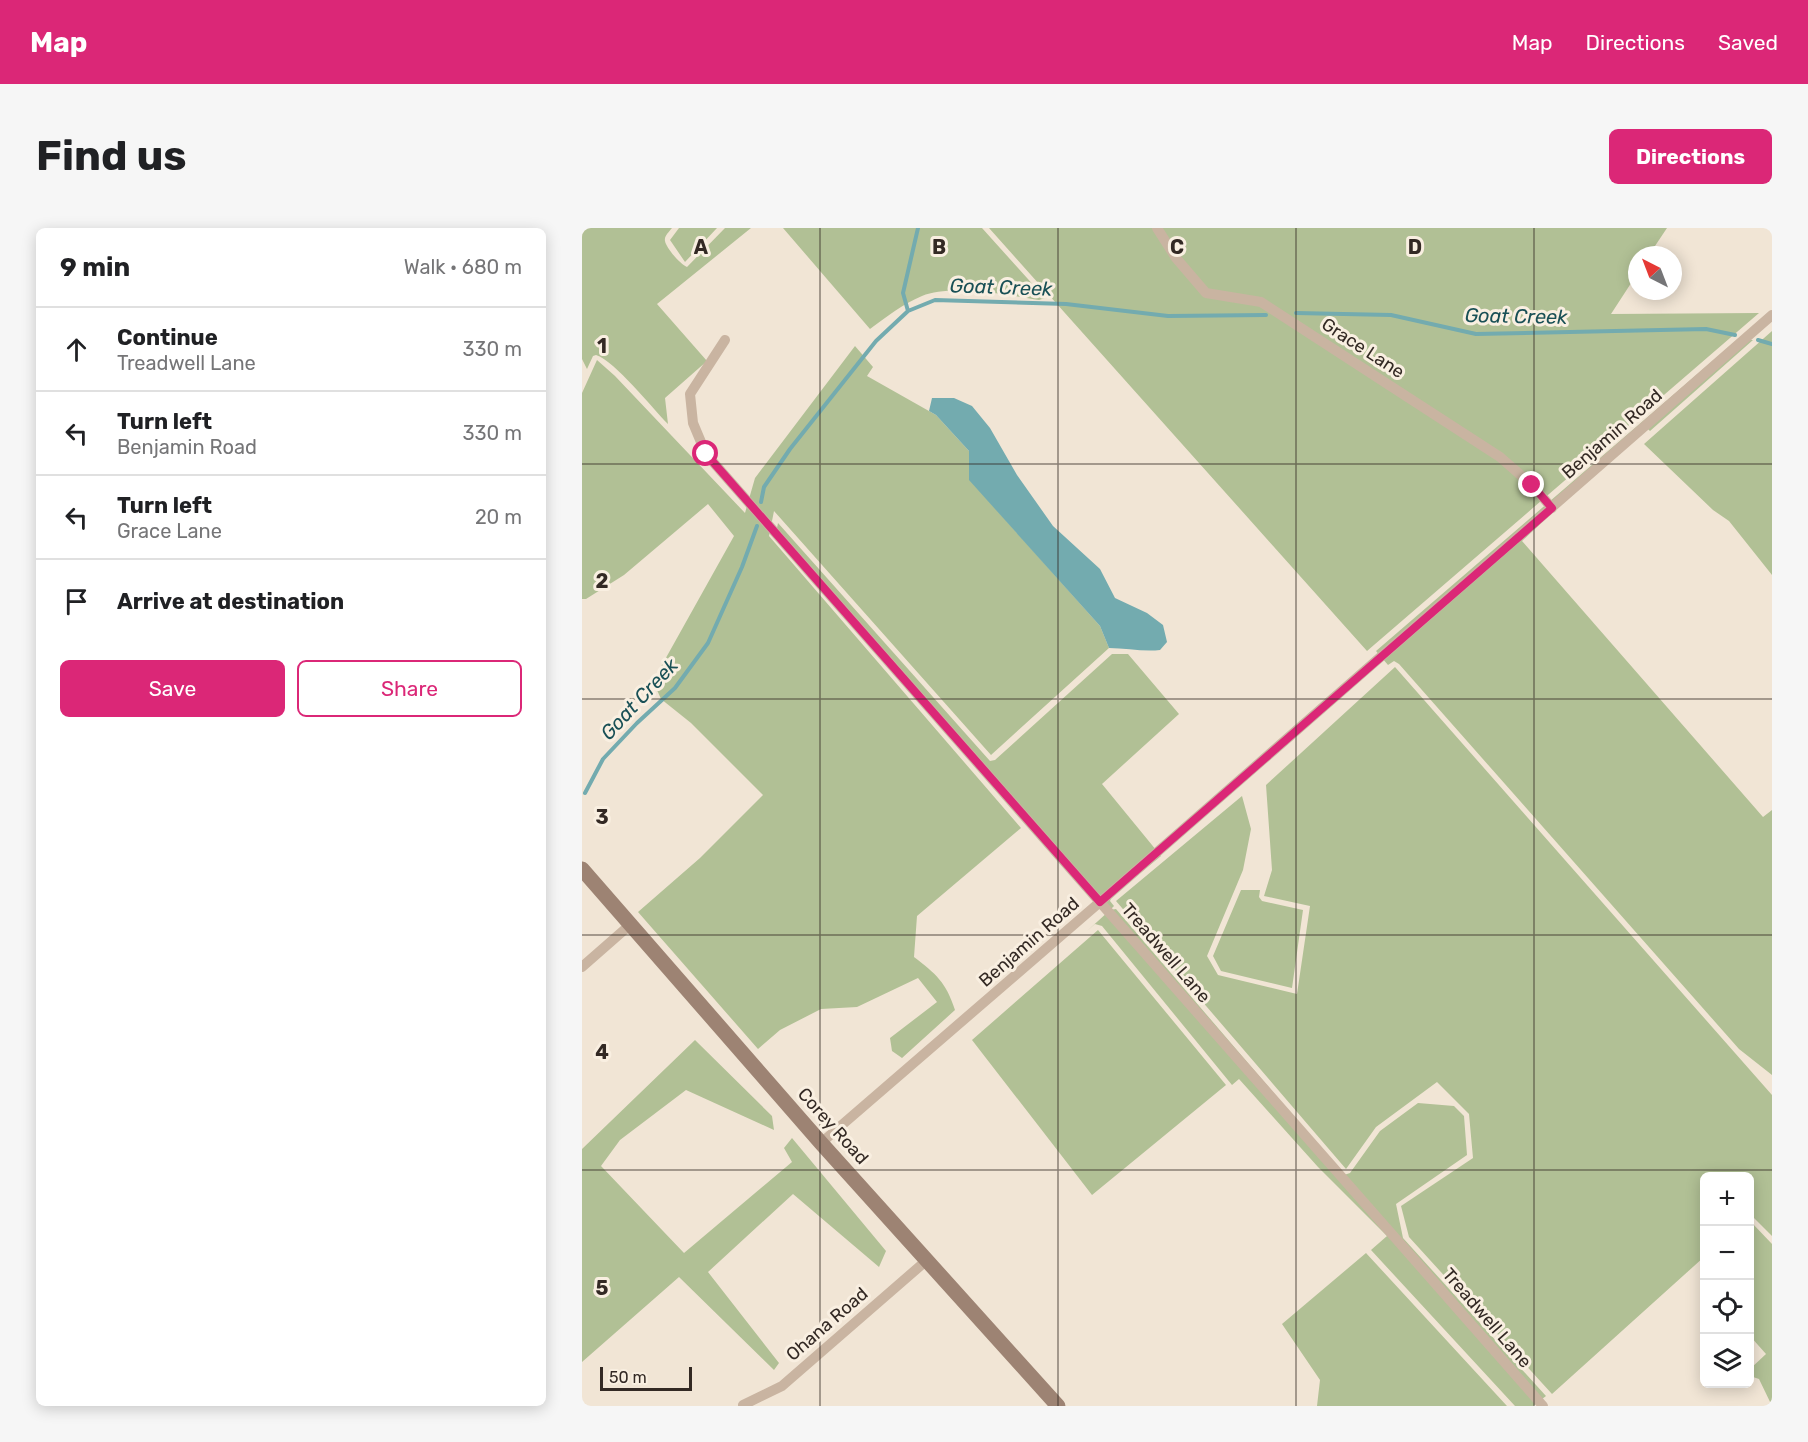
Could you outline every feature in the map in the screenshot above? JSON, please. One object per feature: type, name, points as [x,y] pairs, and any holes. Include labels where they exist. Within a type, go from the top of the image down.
[{"type":"street","name":"Grace Lane","points":[[1157,228],[1176,258],[1206,293],[1262,302],[1500,457],[1532,485],[1552,508]]},
{"type":"street","name":"Benjamin Road","points":[[821,1143],[1772,315]]},
{"type":"street","name":"Treadwell Lane","points":[[725,340],[690,394],[693,423],[706,454],[1543,1406]]},
{"type":"street","name":"Corey Road","points":[[582,869],[821,1143],[1058,1406]]},
{"type":"street","points":[[582,967],[631,924]]},
{"type":"street","name":"Ohana Road","points":[[744,1405],[782,1386],[927,1260]]},
{"type":"green space","points":[[582,228],[672,228],[665,237],[666,244],[674,256],[687,267],[725,228],[751,228],[657,304],[707,361],[665,398],[668,424],[623,375],[604,359],[593,356],[587,369],[582,359]]},
{"type":"green space","points":[[679,228],[717,228],[685,262],[670,240]]},
{"type":"green space","points":[[783,228],[982,228],[1045,298],[1039,300],[996,293],[964,291],[934,293],[908,303],[870,329]]},
{"type":"green space","points":[[989,228],[1667,228],[1655,246],[1628,246],[1628,288],[1611,314],[1759,313],[1367,651]]},
{"type":"green space","points":[[1772,331],[1772,575],[1729,521],[1713,510],[1644,444]]},
{"type":"green space","points":[[1737,340],[1753,340],[1650,431],[1645,426],[1522,541],[1763,817],[1772,810],[1772,1075],[1739,1049],[1399,664],[1394,661],[1388,665],[1376,651]]},
{"type":"green space","points":[[855,346],[873,367],[867,376],[936,415],[969,451],[970,480],[1100,626],[1109,648],[991,755],[774,511],[769,536],[1021,828],[917,916],[914,957],[939,979],[948,992],[955,1010],[902,1058],[892,1051],[890,1038],[937,1002],[918,978],[857,1007],[821,1009],[780,1030],[758,1049],[638,912],[700,858],[763,795],[691,723],[661,699],[653,681],[734,536],[708,504],[624,575],[586,599],[582,599],[582,393],[597,360],[615,376],[745,513],[755,478]]},
{"type":"green space","points":[[778,523],[990,761],[995,760],[1112,654],[1128,654],[1179,714],[1102,784],[1161,856],[1112,896],[1110,901],[1114,906],[1110,910],[1116,909],[1344,1175],[1350,1173],[1380,1131],[1418,1103],[1454,1106],[1464,1116],[1467,1155],[1396,1204],[1403,1238],[1546,1396],[1533,1406],[1515,1406],[1371,1250],[1387,1236],[1318,1167],[1239,1079],[1232,1085],[1102,926],[1095,924],[1087,931],[1109,911],[776,533]]},
{"type":"green space","points":[[1395,667],[1772,1095],[1772,1236],[1754,1218],[1754,1172],[1700,1172],[1700,1261],[1552,1394],[1409,1237],[1401,1206],[1473,1158],[1469,1114],[1437,1082],[1376,1127],[1346,1169],[1116,901],[1242,796],[1251,829],[1243,870],[1207,956],[1218,975],[1297,994],[1310,906],[1264,896],[1272,870],[1266,785]]},
{"type":"green space","points":[[1241,890],[1260,890],[1259,897],[1262,901],[1303,910],[1292,988],[1221,971],[1213,956]]},
{"type":"green space","points":[[1098,930],[1226,1085],[1092,1195],[972,1040]]},
{"type":"green space","points":[[695,1040],[772,1116],[774,1130],[686,1090],[620,1140],[601,1166],[684,1253],[792,1162],[784,1148],[792,1138],[886,1251],[879,1267],[793,1194],[708,1272],[779,1363],[774,1370],[679,1277],[582,1362],[582,1149]]},
{"type":"green space","points":[[1754,1225],[1772,1244],[1772,1406],[1759,1379],[1754,1377],[1754,1365],[1766,1354],[1754,1340]]},
{"type":"green space","points":[[1366,1253],[1507,1406],[1317,1406],[1320,1380],[1282,1324]]},
{"type":"water","points":[[932,398],[954,398],[972,406],[990,428],[1017,475],[1053,526],[1100,569],[1115,598],[1147,613],[1163,625],[1167,642],[1160,650],[1109,648],[1100,626],[969,480],[969,451],[936,415],[929,411]]},
{"type":"waterway","points":[[908,311],[903,293],[918,228]]},
{"type":"waterway","name":"Goat Creek","points":[[761,502],[764,487],[790,449],[876,341],[908,311],[935,300],[1066,304],[1168,316],[1266,315]]},
{"type":"waterway","name":"Goat Creek","points":[[1296,313],[1391,315],[1476,334],[1706,329],[1735,335]]},
{"type":"waterway","name":"Goat Creek","points":[[1758,340],[1772,344]]},
{"type":"waterway","name":"Goat Creek","points":[[585,793],[603,759],[675,688],[708,643],[742,567],[757,526]]},
{"type":"route","points":[[706,454],[1100,902],[1552,508],[1532,485]]}]
